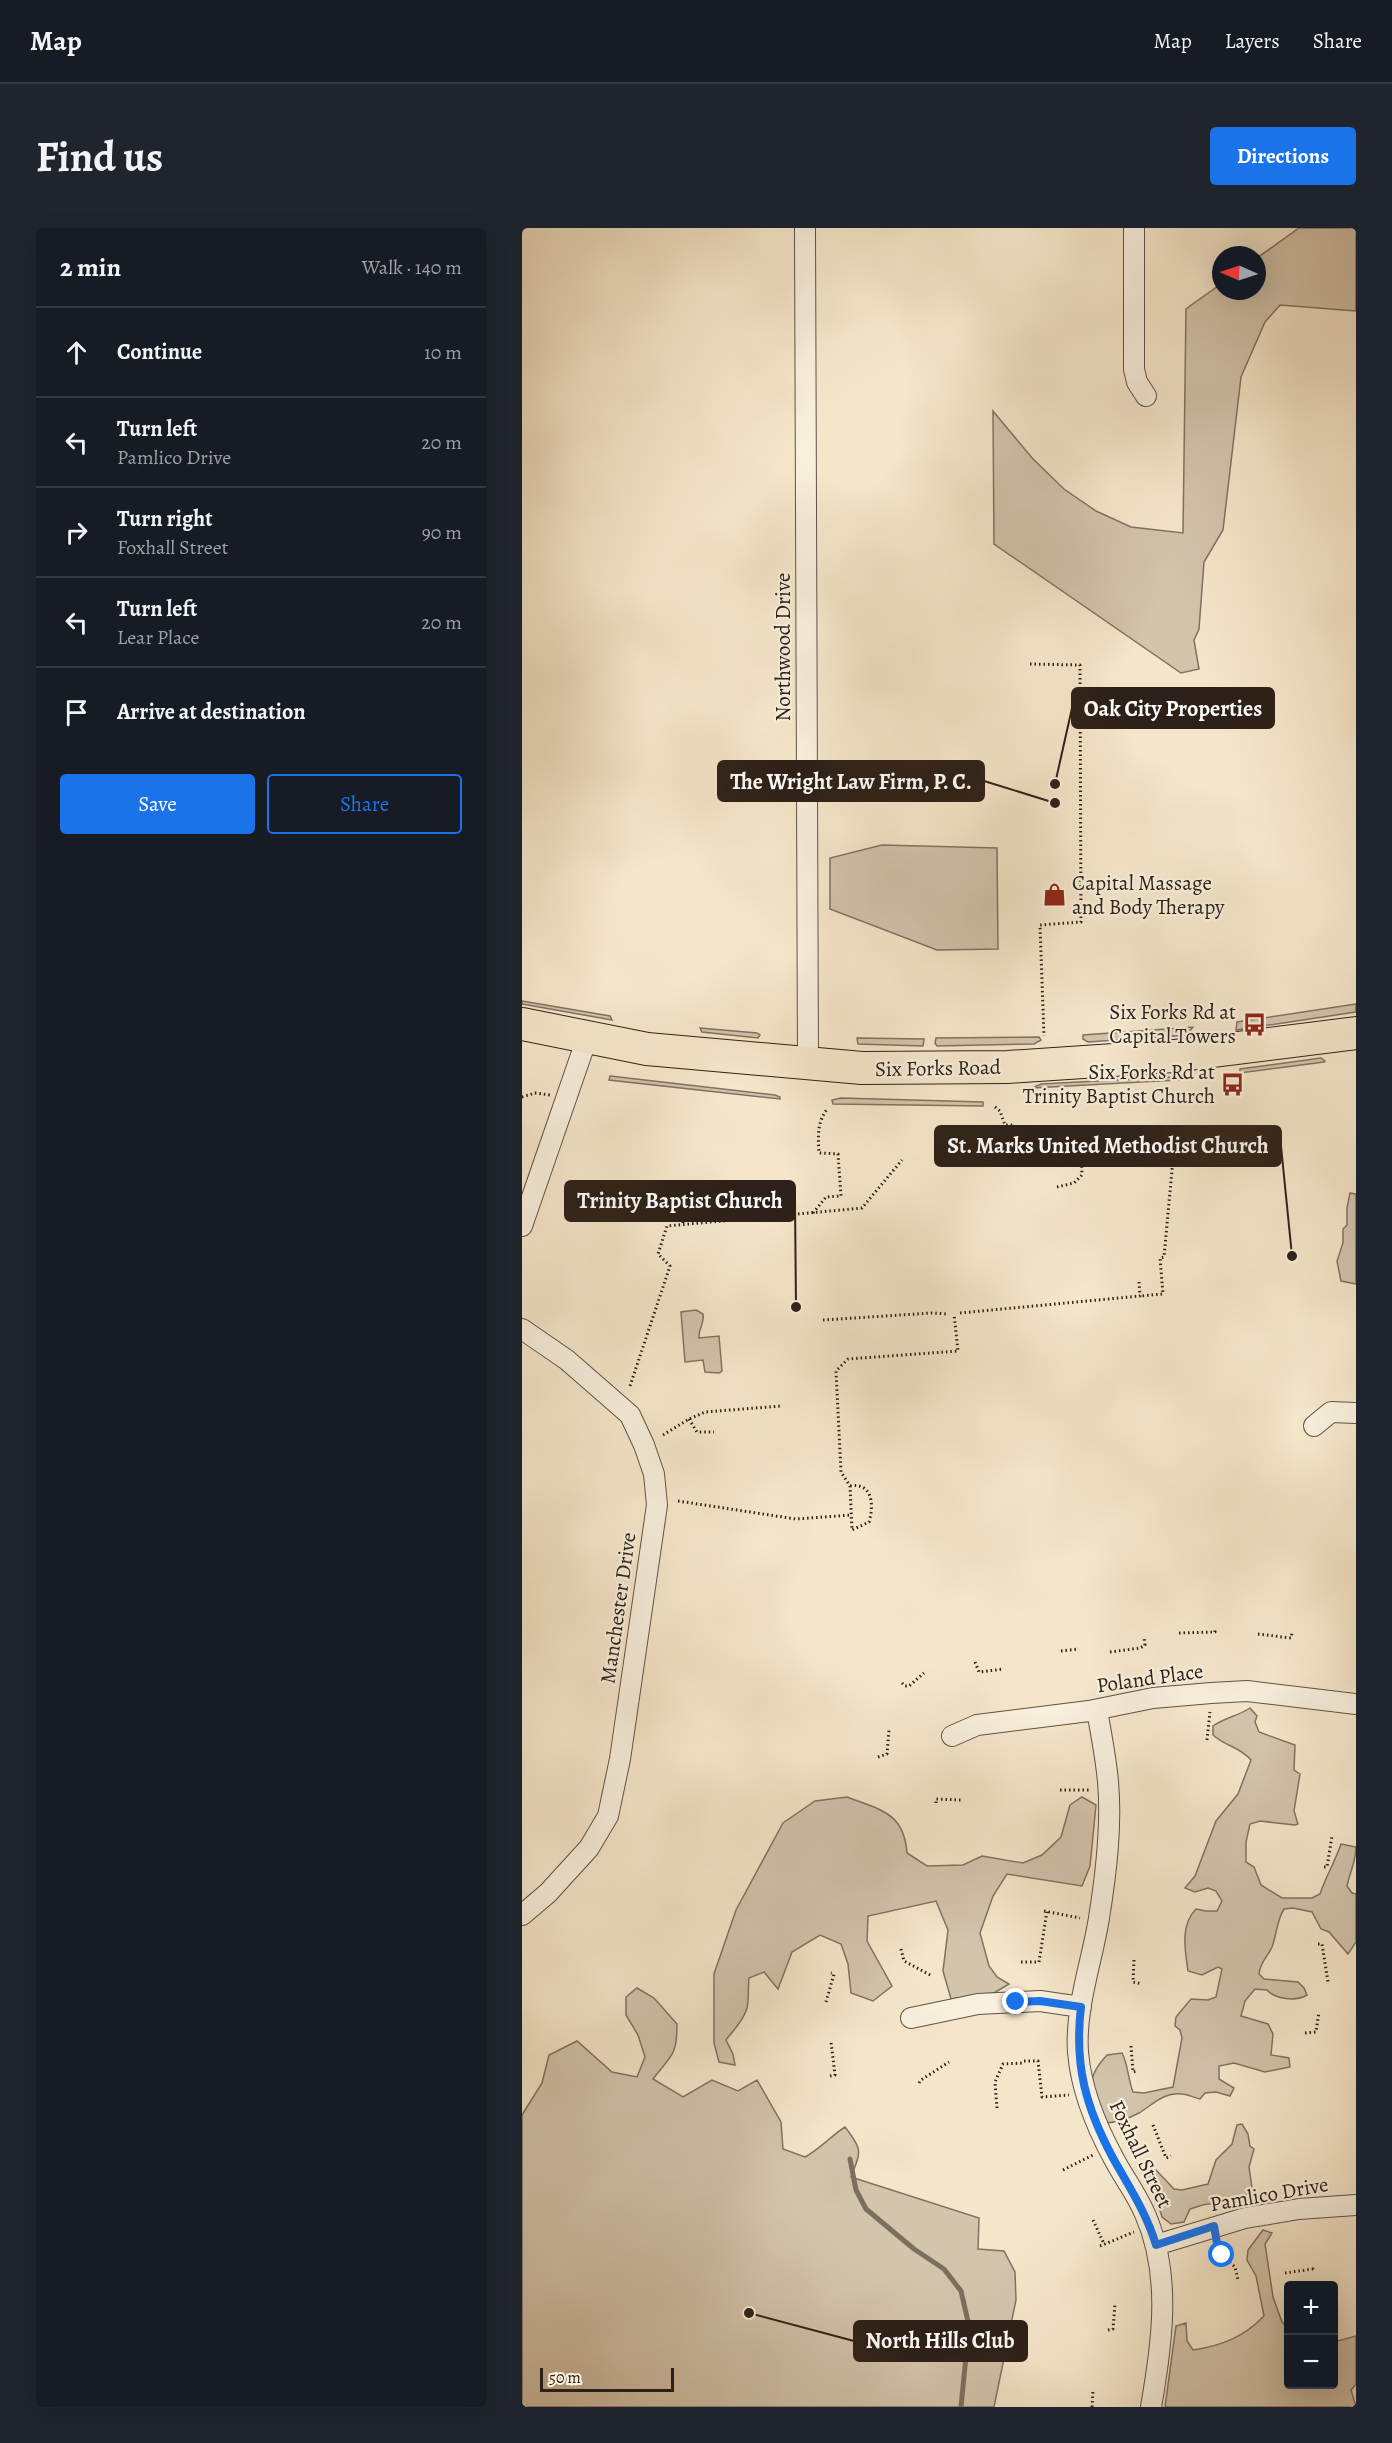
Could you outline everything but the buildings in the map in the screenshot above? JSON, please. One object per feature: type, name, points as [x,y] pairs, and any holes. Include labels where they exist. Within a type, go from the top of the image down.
[{"type":"main road","name":"Six Forks Road","points":[[522,1024],[587,1038],[690,1055],[873,1069],[1008,1067],[1205,1053],[1356,1034]]},
{"type":"street","name":"Northwood Drive","points":[[805,228],[808,1065]]},
{"type":"street","points":[[1134,228],[1134,369],[1137,382],[1146,396]]},
{"type":"street","points":[[522,1226],[587,1038]]},
{"type":"street","name":"Manchester Drive","points":[[522,1329],[567,1360],[630,1415],[654,1474],[657,1505],[620,1759],[608,1816],[589,1848],[548,1893],[522,1916]]},
{"type":"street","points":[[1314,1426],[1331,1412],[1356,1413]]},
{"type":"street","name":"Poland Place","points":[[952,1736],[977,1725],[1097,1710],[1153,1698],[1247,1690],[1356,1704]]},
{"type":"street","name":"Foxhall Street","points":[[1097,1710],[1108,1790],[1108,1833],[1098,1921],[1081,2007],[1078,2052],[1086,2094],[1107,2146],[1137,2198],[1156,2245],[1162,2313],[1151,2407]]},
{"type":"street","points":[[911,2018],[978,2004],[1040,2001],[1081,2007]]},
{"type":"street","name":"Pamlico Drive","points":[[1156,2245],[1245,2218],[1299,2209],[1356,2205]]},
{"type":"path","points":[[1030,664],[1080,665],[1081,922],[1040,925],[1044,1035]]},
{"type":"path","points":[[522,1097],[535,1093],[550,1095],[553,1087]]},
{"type":"path","points":[[995,1107],[1000,1111],[1005,1125],[1014,1125]]},
{"type":"path","points":[[813,1213],[826,1197],[841,1196],[838,1154],[819,1153],[818,1127],[821,1116],[828,1108]]},
{"type":"path","points":[[960,1312],[1163,1294],[1160,1258],[1164,1257],[1173,1159],[1170,1144],[1081,1151],[1082,1175],[1074,1183],[1056,1187]]},
{"type":"path","points":[[798,1214],[862,1208],[902,1160]]},
{"type":"path","points":[[682,1195],[683,1224]]},
{"type":"path","points":[[724,1221],[723,1206],[728,1205],[754,1218]]},
{"type":"path","points":[[630,1386],[670,1266],[658,1254],[667,1226],[778,1216]]},
{"type":"path","points":[[1139,1282],[1140,1296]]},
{"type":"path","points":[[824,1320],[947,1314]]},
{"type":"path","points":[[850,1486],[855,1485],[869,1493],[873,1502],[869,1522],[852,1530],[850,1486],[842,1472],[836,1371],[848,1359],[958,1350],[954,1314]]},
{"type":"path","points":[[663,1435],[705,1412],[781,1406]]},
{"type":"path","points":[[689,1419],[697,1432],[714,1432]]},
{"type":"path","points":[[678,1502],[795,1519],[851,1515]]},
{"type":"path","points":[[1179,1633],[1215,1632],[1215,1628]]},
{"type":"path","points":[[1258,1634],[1291,1638],[1292,1633]]},
{"type":"path","points":[[1110,1652],[1140,1648],[1145,1645],[1144,1637]]},
{"type":"path","points":[[1061,1651],[1079,1649]]},
{"type":"path","points":[[975,1662],[979,1672],[1004,1669]]},
{"type":"path","points":[[902,1683],[904,1686],[909,1686],[924,1673]]},
{"type":"path","points":[[1207,1740],[1211,1693]]},
{"type":"path","points":[[878,1757],[887,1754],[888,1730]]},
{"type":"path","points":[[1060,1790],[1108,1790]]},
{"type":"path","points":[[936,1803],[936,1799],[962,1800]]},
{"type":"path","points":[[1324,1867],[1327,1867],[1332,1836]]},
{"type":"path","points":[[1021,1962],[1040,1962],[1045,1911],[1098,1921]]},
{"type":"path","points":[[1318,1944],[1322,1944],[1328,1982]]},
{"type":"path","points":[[901,1949],[904,1961],[932,1976]]},
{"type":"path","points":[[1134,1960],[1133,1982],[1142,1984]]},
{"type":"path","points":[[826,2002],[834,1974],[831,1973]]},
{"type":"path","points":[[1305,2033],[1316,2032],[1319,2012]]},
{"type":"path","points":[[830,2076],[835,2075],[831,2042]]},
{"type":"path","points":[[1131,2046],[1133,2072],[1137,2072]]},
{"type":"path","points":[[997,2108],[995,2082],[1003,2064],[1038,2061],[1042,2097],[1086,2094]]},
{"type":"path","points":[[920,2083],[921,2080],[949,2062]]},
{"type":"path","points":[[1154,2125],[1166,2158],[1171,2156]]},
{"type":"path","points":[[1063,2170],[1097,2154],[1107,2146]]},
{"type":"path","points":[[1093,2220],[1102,2245],[1150,2226]]},
{"type":"path","points":[[1214,2226],[1218,2249],[1235,2267],[1238,2280]]},
{"type":"path","points":[[1285,2273],[1313,2269],[1313,2272]]},
{"type":"path","points":[[1108,2330],[1113,2329],[1115,2304]]},
{"type":"path","points":[[1092,2407],[1093,2390]]},
{"type":"shaded area","points":[[1299,228],[1356,228],[1356,311],[1280,305],[1265,322],[1241,377],[1223,530],[1204,562],[1199,629],[1194,640],[1199,669],[1181,673],[994,544],[993,411],[1033,459],[1064,489],[1096,511],[1131,527],[1183,533],[1186,309],[1212,290],[1212,300],[1266,300],[1266,252]]},
{"type":"shaded area","points":[[882,845],[997,848],[998,949],[937,950],[830,909],[830,858]]},
{"type":"shaded area","points":[[522,1001],[610,1016],[612,1020],[522,1004]]},
{"type":"shaded area","points":[[1356,1004],[1356,1012],[1236,1030],[1237,1022]]},
{"type":"shaded area","points":[[1193,1027],[1187,1035],[1088,1042],[1083,1039],[1083,1035]]},
{"type":"shaded area","points":[[700,1028],[760,1035],[758,1038],[702,1032]]},
{"type":"shaded area","points":[[1039,1037],[1041,1040],[1034,1044],[937,1046],[935,1043],[936,1038]]},
{"type":"shaded area","points":[[857,1038],[924,1039],[923,1046],[858,1044]]},
{"type":"shaded area","points":[[1321,1058],[1324,1062],[1240,1073],[1240,1069]]},
{"type":"shaded area","points":[[610,1076],[775,1095],[780,1099],[609,1080]]},
{"type":"shaded area","points":[[1173,1077],[1179,1080],[1032,1088],[1041,1084]]},
{"type":"shaded area","points":[[841,1098],[983,1102],[983,1106],[833,1104],[832,1100]]},
{"type":"shaded area","points":[[1350,1193],[1356,1194],[1356,1284],[1341,1281],[1337,1261],[1343,1243],[1343,1229],[1347,1225]]},
{"type":"shaded area","points":[[696,1310],[703,1314],[699,1338],[719,1336],[722,1371],[719,1373],[705,1372],[703,1360],[685,1362],[681,1312]]},
{"type":"shaded area","points":[[1250,1708],[1257,1716],[1255,1722],[1259,1732],[1295,1745],[1294,1770],[1300,1774],[1294,1811],[1298,1824],[1260,1821],[1250,1824],[1246,1842],[1246,1862],[1254,1867],[1261,1885],[1282,1898],[1312,1898],[1320,1894],[1341,1844],[1356,1847],[1347,1886],[1352,1893],[1356,1894],[1356,1942],[1348,1954],[1329,1932],[1321,1929],[1312,1912],[1293,1908],[1284,1909],[1272,1947],[1262,1963],[1259,1974],[1264,1979],[1298,1982],[1307,1995],[1286,1998],[1275,1996],[1267,1990],[1255,1989],[1245,2001],[1241,2016],[1268,2024],[1273,2034],[1271,2055],[1289,2058],[1290,2067],[1265,2072],[1234,2063],[1219,2066],[1219,2079],[1234,2088],[1230,2096],[1216,2092],[1205,2093],[1200,2099],[1184,2094],[1169,2095],[1131,2117],[1106,2123],[1094,2095],[1092,2081],[1094,2073],[1107,2055],[1122,2053],[1133,2092],[1144,2093],[1173,2087],[1182,2038],[1180,2030],[1175,2026],[1176,2017],[1191,1999],[1208,2000],[1216,1997],[1222,1969],[1218,1967],[1202,1975],[1188,1971],[1185,1938],[1188,1922],[1196,1909],[1217,1911],[1222,1901],[1216,1891],[1208,1888],[1195,1892],[1185,1888],[1195,1876],[1216,1821],[1238,1794],[1251,1760],[1213,1735],[1213,1726]]},
{"type":"shaded area","points":[[847,1797],[888,1814],[901,1829],[907,1853],[927,1866],[963,1865],[982,1856],[1023,1863],[1042,1855],[1061,1837],[1070,1805],[1082,1797],[1096,1805],[1090,1866],[1082,1886],[1007,1874],[993,1896],[980,1933],[989,1966],[997,1977],[1009,1984],[994,1993],[951,1999],[943,1971],[948,1930],[936,1901],[868,1916],[867,1941],[892,1986],[873,2001],[851,1993],[848,1964],[841,1944],[820,1935],[792,1952],[778,1989],[764,1972],[749,1978],[746,2012],[726,2040],[733,2054],[735,2065],[719,2062],[714,2043],[714,1974],[736,1910],[783,1823],[815,1801]]},
{"type":"shaded area","points":[[637,1988],[654,1998],[677,2024],[676,2043],[672,2055],[653,2079],[683,2097],[712,2080],[738,2091],[757,2080],[781,2122],[783,2149],[805,2157],[845,2127],[855,2141],[858,2151],[851,2177],[979,2218],[978,2249],[1004,2251],[1015,2272],[1016,2300],[994,2407],[522,2407],[522,2115],[542,2083],[549,2055],[577,2041],[612,2072],[637,2077],[645,2057],[638,2035],[626,2015],[626,1997]]},
{"type":"shaded area","points":[[1242,2124],[1248,2134],[1250,2146],[1254,2149],[1249,2167],[1252,2188],[1247,2194],[1234,2202],[1207,2204],[1190,2209],[1184,2222],[1171,2224],[1162,2217],[1155,2193],[1144,2179],[1156,2170],[1174,2189],[1182,2190],[1208,2184],[1216,2160],[1232,2144],[1237,2125]]},
{"type":"shaded area","points":[[1263,2230],[1272,2233],[1265,2244],[1273,2297],[1284,2324],[1284,2389],[1338,2389],[1338,2341],[1356,2336],[1356,2384],[1351,2390],[1356,2407],[1165,2407],[1176,2326],[1186,2323],[1187,2341],[1193,2350],[1213,2346],[1240,2335],[1264,2316],[1256,2276],[1247,2260],[1248,2250]]},
{"type":"waterway","points":[[850,2159],[856,2190],[866,2209],[914,2249],[944,2269],[961,2291],[969,2326],[961,2407]]},
{"type":"place","name":"Oak City Properties","points":[[1055,784]]},
{"type":"place","name":"The Wright Law Firm, P. C.","points":[[1055,803]]},
{"type":"place","name":"Capital Massage and Body Therapy","points":[[1054,895]]},
{"type":"place","name":"Six Forks Rd at Capital Towers","points":[[1254,1024]]},
{"type":"place","name":"Six Forks Rd at Trinity Baptist Church","points":[[1233,1084]]},
{"type":"place","name":"St. Marks United Methodist Church","points":[[1292,1256]]},
{"type":"place","name":"Trinity Baptist Church","points":[[796,1307]]},
{"type":"place","name":"North Hills Club","points":[[749,2313]]},
{"type":"route","points":[[1016,2002],[1040,2001],[1081,2007],[1078,2052],[1084,2088],[1097,2125],[1114,2160],[1145,2213],[1156,2245],[1214,2226],[1218,2249],[1222,2255]]}]
